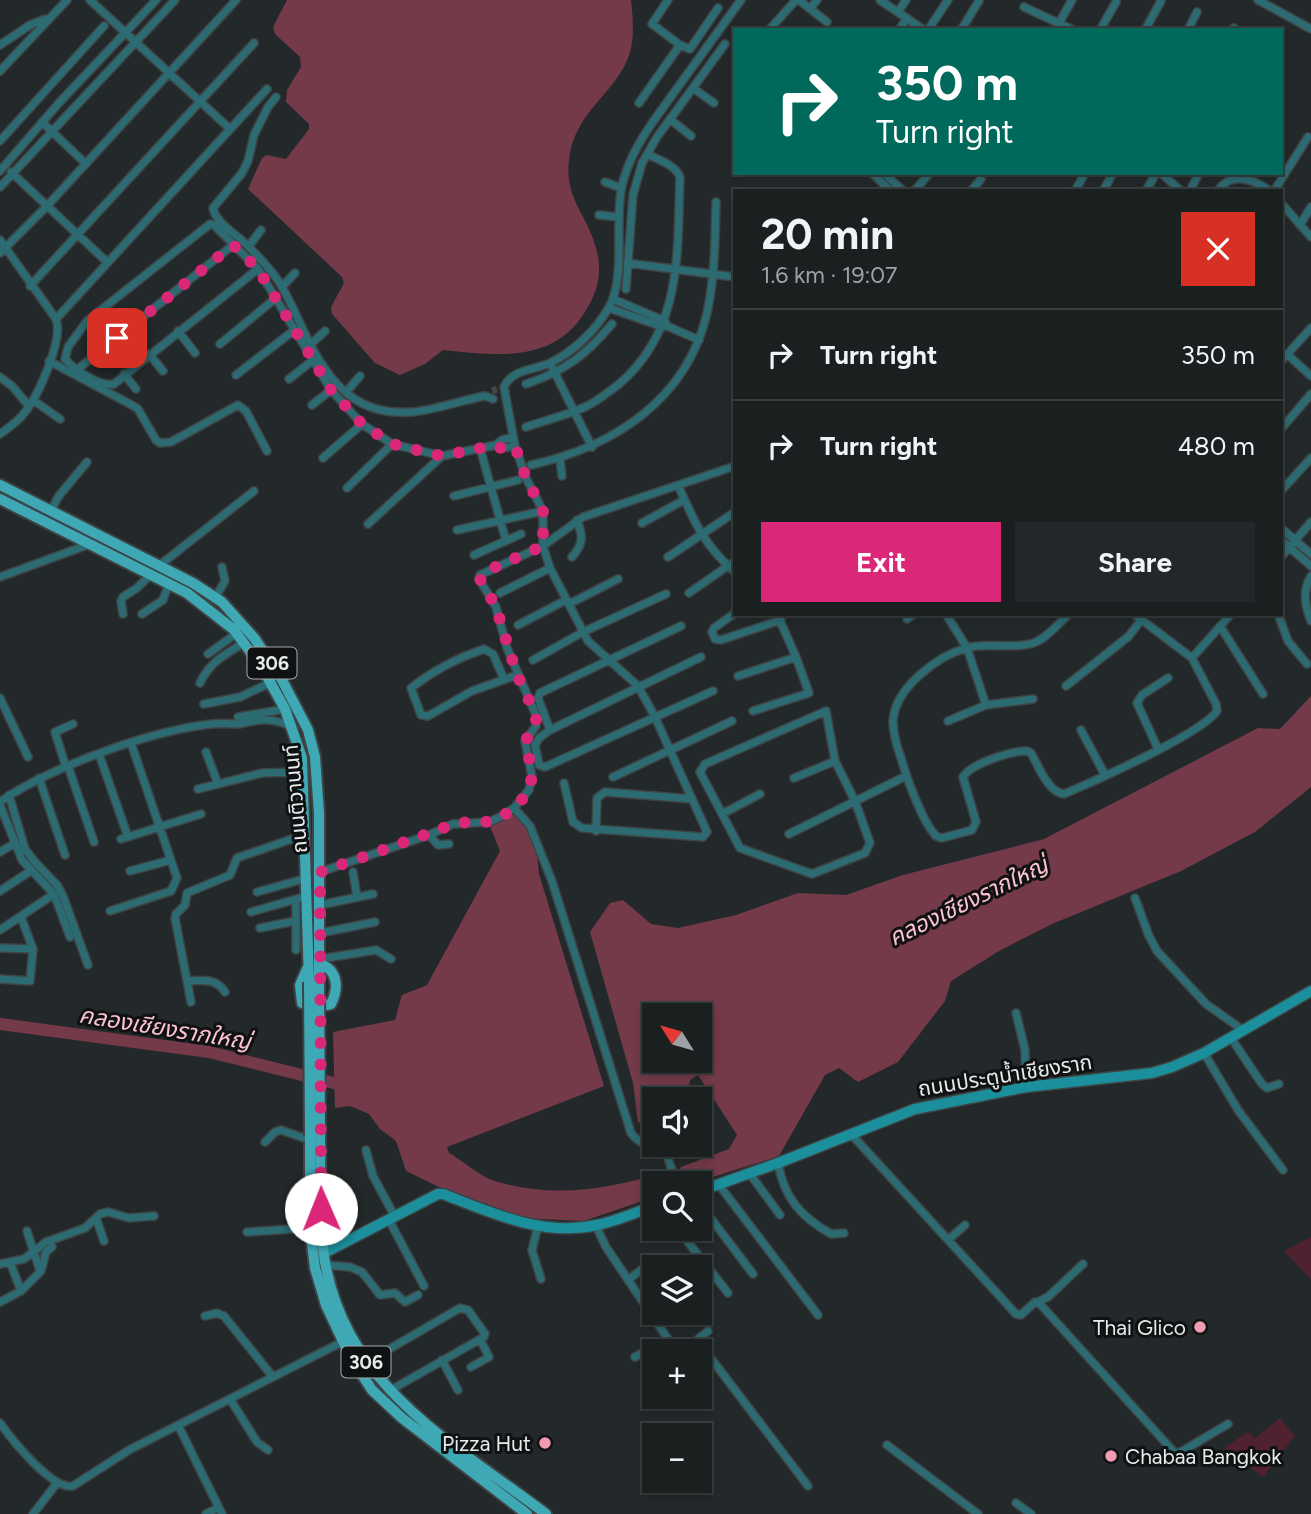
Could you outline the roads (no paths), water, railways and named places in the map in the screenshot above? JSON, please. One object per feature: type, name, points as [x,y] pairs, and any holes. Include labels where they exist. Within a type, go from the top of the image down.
[{"type":"main road","name":"ถนนติวานนท์","points":[[0,485],[160,565],[215,598],[240,620],[255,639],[282,680],[308,730],[317,780],[320,872],[320,933],[314,982],[310,1228],[320,1287],[342,1342],[358,1370],[387,1404],[527,1514]]},
{"type":"main road","name":"ถนนติวานนท์","points":[[0,499],[187,593],[215,613],[240,638],[272,682],[285,709],[302,758],[307,896],[316,962]]},
{"type":"main road","name":"ถนนติวานนท์","points":[[313,1137],[325,1259],[340,1312],[366,1363],[389,1391],[430,1427],[546,1514]]},
{"type":"street","points":[[0,71],[67,0]]},
{"type":"street","points":[[107,262],[13,174],[2,168],[156,0]]},
{"type":"street","points":[[0,187],[175,0]]},
{"type":"street","points":[[3,250],[47,206],[236,0]]},
{"type":"street","points":[[668,0],[652,24],[680,45],[690,49],[718,8]]},
{"type":"street","points":[[771,28],[798,0],[827,22]]},
{"type":"street","points":[[810,9],[817,0]]},
{"type":"street","points":[[880,0],[907,18],[913,27]]},
{"type":"street","points":[[898,12],[906,0]]},
{"type":"street","points":[[927,28],[948,0]]},
{"type":"street","points":[[1059,23],[1072,0]]},
{"type":"street","points":[[1258,0],[1311,29]]},
{"type":"street","points":[[276,97],[254,135],[246,166],[213,208],[215,216],[249,246],[282,287],[310,345],[346,392],[370,409],[413,412],[496,394],[514,375],[550,363],[586,337],[609,308],[617,284],[621,188],[630,162],[647,130],[737,1]]},
{"type":"street","points":[[962,28],[979,1]]},
{"type":"street","points":[[1146,28],[1161,1]]},
{"type":"street","points":[[96,2],[125,33],[230,129]]},
{"type":"street","points":[[1101,28],[1116,2]]},
{"type":"street","points":[[1024,7],[1069,28]]},
{"type":"street","points":[[1189,28],[1197,12]]},
{"type":"street","points":[[900,28],[907,18]]},
{"type":"street","points":[[0,45],[30,24],[47,19]]},
{"type":"street","points":[[0,141],[104,26]]},
{"type":"street","points":[[30,286],[254,43]]},
{"type":"street","points":[[626,289],[633,195],[638,174],[647,154],[725,44]]},
{"type":"street","points":[[639,103],[680,45]]},
{"type":"street","points":[[83,78],[94,88]]},
{"type":"street","points":[[693,88],[714,103]]},
{"type":"street","points":[[56,319],[267,89]]},
{"type":"street","points":[[670,120],[691,136]]},
{"type":"street","points":[[42,122],[86,164]]},
{"type":"street","points":[[1283,174],[1308,137]]},
{"type":"street","points":[[526,427],[589,405],[630,374],[665,325],[676,271],[679,173],[670,165],[647,154]]},
{"type":"street","points":[[875,175],[889,189]]},
{"type":"street","points":[[886,175],[901,189]]},
{"type":"street","points":[[916,189],[928,175]]},
{"type":"street","points":[[1163,175],[1179,189]]},
{"type":"street","points":[[1218,189],[1222,184],[1238,176],[1268,189]]},
{"type":"street","points":[[973,189],[981,179]]},
{"type":"street","points":[[605,182],[621,188]]},
{"type":"street","points":[[531,465],[560,458],[610,438],[645,413],[683,369],[699,340],[707,313],[713,274],[716,202]]},
{"type":"street","points":[[1283,204],[1311,237]]},
{"type":"street","points":[[1300,225],[1311,207]]},
{"type":"street","points":[[599,215],[618,216]]},
{"type":"street","points":[[258,269],[114,384],[109,385],[68,363],[65,355],[78,330],[209,223],[258,269],[331,390],[362,424],[392,444],[442,456],[496,445],[513,437]]},
{"type":"street","points":[[249,246],[261,230]]},
{"type":"street","points":[[0,240],[3,250],[56,319],[58,332],[31,403],[19,419],[0,434]]},
{"type":"street","points":[[78,369],[233,245]]},
{"type":"street","points":[[627,263],[733,277]]},
{"type":"street","points":[[282,287],[295,273]]},
{"type":"street","points":[[220,344],[276,298]]},
{"type":"street","points":[[613,299],[699,340]]},
{"type":"street","points":[[609,308],[665,325]]},
{"type":"street","points":[[633,317],[636,308]]},
{"type":"street","points":[[526,384],[555,374],[586,352],[612,324]]},
{"type":"street","points":[[1311,328],[1284,358],[1311,376]]},
{"type":"street","points":[[178,331],[195,353]]},
{"type":"street","points":[[236,375],[293,331]]},
{"type":"street","points":[[310,345],[325,331]]},
{"type":"street","points":[[149,354],[163,371]]},
{"type":"street","points":[[49,361],[131,404],[160,443],[171,442],[238,405],[246,411],[267,450]]},
{"type":"street","points":[[289,379],[312,361]]},
{"type":"street","points":[[550,363],[592,447]]},
{"type":"street","points":[[124,374],[136,389]]},
{"type":"street","points":[[346,392],[360,376]]},
{"type":"street","points":[[0,377],[31,403],[60,419]]},
{"type":"street","points":[[312,405],[331,390]]},
{"type":"street","points":[[496,394],[526,478],[543,511],[543,546],[550,568],[588,641],[638,687],[655,717],[707,832],[703,837],[582,828],[573,822],[564,783]]},
{"type":"street","points":[[1283,427],[1311,394]]},
{"type":"street","points":[[323,458],[362,424]]},
{"type":"street","points":[[346,488],[392,444]]},
{"type":"street","points":[[496,445],[501,448],[515,446]]},
{"type":"street","points":[[480,448],[506,541]]},
{"type":"street","points":[[368,524],[442,456]]},
{"type":"street","points":[[560,458],[562,476]]},
{"type":"street","points":[[1283,489],[1311,458]]},
{"type":"street","points":[[51,511],[58,497],[87,462]]},
{"type":"street","points":[[320,872],[462,822],[489,822],[514,808],[529,790],[532,777],[525,741],[537,721],[517,675],[496,607],[480,575],[543,546],[577,520],[611,506],[733,467]]},
{"type":"street","points":[[454,495],[518,480]]},
{"type":"street","points":[[678,485],[700,535],[731,563],[689,593]]},
{"type":"street","points":[[160,565],[254,491]]},
{"type":"street","points":[[642,523],[684,500]]},
{"type":"street","points":[[457,530],[543,511]]},
{"type":"street","points":[[668,556],[733,513]]},
{"type":"street","points":[[572,557],[581,546],[582,536],[577,520]]},
{"type":"street","points":[[1283,555],[1311,522]]},
{"type":"street","points":[[1283,531],[1311,566]]},
{"type":"street","points":[[474,555],[522,534]]},
{"type":"street","points":[[1283,541],[1311,554]]},
{"type":"street","points":[[0,577],[90,544]]},
{"type":"street","points":[[215,598],[225,581],[222,568]]},
{"type":"street","points":[[500,593],[550,568]]},
{"type":"street","points":[[123,614],[122,597],[137,588],[151,574]]},
{"type":"street","points":[[1311,576],[1306,584],[1305,599],[1311,621]]},
{"type":"street","points":[[517,625],[618,579]]},
{"type":"street","points":[[142,614],[163,600],[169,583]]},
{"type":"street","points":[[533,660],[583,632],[666,594]]},
{"type":"street","points":[[733,614],[713,628],[715,639],[721,640],[779,617],[809,693],[753,711]]},
{"type":"street","points":[[947,616],[968,652],[986,705]]},
{"type":"street","points":[[1067,616],[1038,641],[968,652],[934,665],[912,682],[898,701],[893,722],[906,776],[932,832],[942,838],[972,830],[976,822],[963,777],[968,771],[990,759],[1027,751],[1058,793],[1065,794],[1158,749],[1213,717],[1217,711],[1216,704],[1192,658],[1136,616]]},
{"type":"street","points":[[1192,658],[1229,616]]},
{"type":"street","points":[[1279,616],[1288,640],[1307,664]]},
{"type":"street","points":[[1066,686],[1129,636],[1141,620]]},
{"type":"street","points":[[550,730],[538,695],[681,626]]},
{"type":"street","points":[[1219,628],[1263,694]]},
{"type":"street","points":[[208,654],[240,638]]},
{"type":"street","points":[[200,683],[216,660],[240,638]]},
{"type":"street","points":[[504,679],[493,653],[484,649],[439,668],[414,685],[411,693],[421,715],[428,716],[472,691],[517,675]]},
{"type":"street","points":[[701,657],[550,730],[539,738],[535,745],[539,765],[542,767],[713,691]]},
{"type":"street","points":[[738,676],[796,657]]},
{"type":"street","points":[[1158,749],[1137,703],[1142,695],[1167,678]]},
{"type":"street","points":[[204,704],[240,697],[272,682]]},
{"type":"street","points":[[0,698],[28,757]]},
{"type":"street","points":[[948,721],[986,705],[1033,699]]},
{"type":"street","points":[[70,937],[54,894],[22,859],[15,843],[0,805],[9,795],[39,778],[131,743],[285,709]]},
{"type":"street","points":[[826,711],[835,761],[855,801],[870,843],[869,849],[812,874],[740,848],[700,772],[705,764],[826,711]]},
{"type":"street","points":[[253,717],[272,719],[292,728]]},
{"type":"street","points":[[613,777],[732,721]]},
{"type":"street","points":[[73,724],[55,732],[94,842]]},
{"type":"street","points":[[1081,730],[1105,775]]},
{"type":"street","points":[[110,911],[171,891],[177,878],[131,743]]},
{"type":"street","points":[[206,752],[218,784]]},
{"type":"street","points":[[99,754],[125,838],[201,814]]},
{"type":"street","points":[[794,778],[835,761]]},
{"type":"street","points":[[198,789],[262,773],[303,772]]},
{"type":"street","points":[[789,834],[906,776]]},
{"type":"street","points":[[39,778],[65,855]]},
{"type":"street","points":[[596,831],[597,798],[605,792],[692,799]]},
{"type":"street","points":[[722,814],[760,794]]},
{"type":"street","points":[[9,795],[25,849],[57,885],[63,896],[88,965]]},
{"type":"street","points":[[514,808],[530,826],[552,881],[631,1133],[644,1144],[666,1152],[673,1171]]},
{"type":"street","points":[[191,1002],[175,918],[185,905],[187,892],[230,875],[237,858],[306,834]]},
{"type":"street","points":[[429,835],[438,845],[449,844]]},
{"type":"street","points":[[0,852],[15,843]]},
{"type":"street","points":[[130,871],[171,860]]},
{"type":"street","points":[[0,891],[32,870]]},
{"type":"street","points":[[353,872],[357,897]]},
{"type":"street","points":[[257,892],[307,878]]},
{"type":"street","points":[[0,930],[54,894]]},
{"type":"street","points":[[320,905],[373,894]]},
{"type":"street","points":[[251,912],[307,896]]},
{"type":"street","points":[[1135,898],[1157,951],[1206,1004],[1243,1030]]},
{"type":"street","points":[[296,900],[296,950]]},
{"type":"street","points":[[0,979],[30,981],[33,949],[21,917]]},
{"type":"street","points":[[260,928],[295,921]]},
{"type":"street","points":[[320,933],[375,922]]},
{"type":"street","points":[[0,948],[33,949]]},
{"type":"street","points":[[316,962],[376,950],[391,958]]},
{"type":"street","points":[[187,981],[208,980],[221,986],[225,992]]},
{"type":"street","name":"ถนนประตูน้ำเชียงราก","points":[[712,1187],[915,1109],[1027,1087],[1152,1073],[1172,1067],[1204,1053],[1311,991]]},
{"type":"street","points":[[1016,1013],[1025,1050],[1027,1087]]},
{"type":"street","points":[[1231,1038],[1262,1084],[1268,1088],[1279,1084]]},
{"type":"street","points":[[1204,1053],[1238,1110],[1283,1170]]},
{"type":"street","points":[[265,1142],[281,1130],[313,1137]]},
{"type":"street","points":[[851,1134],[1018,1315],[1048,1297],[1083,1264]]},
{"type":"street","points":[[366,1150],[373,1176],[425,1286]]},
{"type":"street","points":[[778,1163],[781,1180],[799,1212],[831,1234],[844,1233]]},
{"type":"street","points":[[750,1174],[780,1215]]},
{"type":"street","points":[[719,1185],[818,1315]]},
{"type":"street","points":[[325,1259],[430,1198],[443,1194],[504,1217],[538,1226],[596,1226],[642,1210]]},
{"type":"street","points":[[0,1264],[24,1259],[46,1242],[85,1228],[107,1212],[129,1218],[154,1216]]},
{"type":"street","points":[[96,1218],[104,1241]]},
{"type":"street","points":[[712,1220],[753,1274]]},
{"type":"street","points":[[948,1240],[965,1225]]},
{"type":"street","points":[[538,1226],[532,1250],[541,1279]]},
{"type":"street","points":[[596,1226],[606,1247],[668,1339]]},
{"type":"street","points":[[247,1233],[310,1228]]},
{"type":"street","points":[[27,1231],[41,1271]]},
{"type":"street","points":[[687,1241],[728,1293]]},
{"type":"street","points":[[0,1302],[21,1291],[41,1271],[46,1252],[52,1247]]},
{"type":"street","points":[[325,1259],[362,1272],[380,1295],[395,1293],[405,1302],[418,1295]]},
{"type":"street","points":[[10,1262],[21,1291]]},
{"type":"street","points":[[628,1280],[642,1270]]},
{"type":"street","points":[[1038,1302],[1174,1452],[1180,1453],[1228,1424]]},
{"type":"street","points":[[366,1363],[460,1308],[468,1310],[485,1334],[389,1391]]},
{"type":"street","points":[[205,1316],[217,1313],[224,1315],[273,1377]]},
{"type":"street","points":[[697,1339],[708,1331]]},
{"type":"street","points":[[471,1367],[489,1357],[480,1339]]},
{"type":"street","points":[[0,1423],[57,1483],[66,1488],[129,1450],[342,1342]]},
{"type":"street","points":[[635,1357],[642,1353]]},
{"type":"street","points":[[442,1360],[458,1390]]},
{"type":"street","points":[[712,1361],[808,1486]]},
{"type":"street","points":[[230,1399],[254,1438],[268,1450]]},
{"type":"street","points":[[178,1425],[220,1511],[206,1514]]},
{"type":"street","points":[[887,1445],[972,1513]]},
{"type":"street","points":[[33,1514],[57,1483]]},
{"type":"street","points":[[1016,1503],[1031,1514]]},
{"type":"water","points":[[287,0],[631,0],[633,37],[628,58],[614,82],[588,113],[574,138],[570,153],[569,182],[576,204],[592,235],[599,271],[589,305],[576,324],[561,338],[526,352],[486,354],[443,350],[425,364],[400,375],[375,363],[332,314],[331,307],[344,283],[342,277],[248,189],[262,158],[267,155],[286,159],[309,129],[309,124],[286,102],[287,90],[301,67],[300,57],[275,34],[273,27]]},
{"type":"water","points":[[1311,696],[1311,787],[1255,832],[1181,871],[1052,924],[999,951],[951,981],[945,1001],[898,1062],[858,1082],[839,1068],[825,1075],[779,1156],[712,1177],[712,1171],[679,1171],[681,1167],[729,1149],[737,1135],[712,1097],[712,1087],[706,1087],[698,1075],[690,1080],[689,1087],[642,1087],[642,1120],[638,1123],[633,1083],[590,932],[610,903],[623,900],[651,924],[678,928],[736,915],[798,893],[846,895],[903,875],[1044,839],[1258,728],[1280,729]]},
{"type":"water","points":[[514,812],[536,843],[539,874],[604,1086],[447,1147],[449,1153],[489,1179],[517,1186],[560,1191],[642,1178],[642,1201],[584,1221],[519,1218],[441,1188],[406,1171],[396,1141],[380,1129],[369,1114],[350,1106],[335,1108],[333,1032],[395,1020],[402,995],[427,985],[500,851],[489,824]]},
{"type":"waterway","name":"คลองเชียงรากใหญ่","points":[[0,1024],[209,1052],[350,1087]]},
{"type":"tunnel","points":[[492,391],[497,389]]},
{"type":"place","name":"Thai Glico","points":[[1200,1327]]},
{"type":"place","name":"Pizza Hut","points":[[545,1443]]},
{"type":"place","name":"Chabaa Bangkok","points":[[1111,1456]]}]
